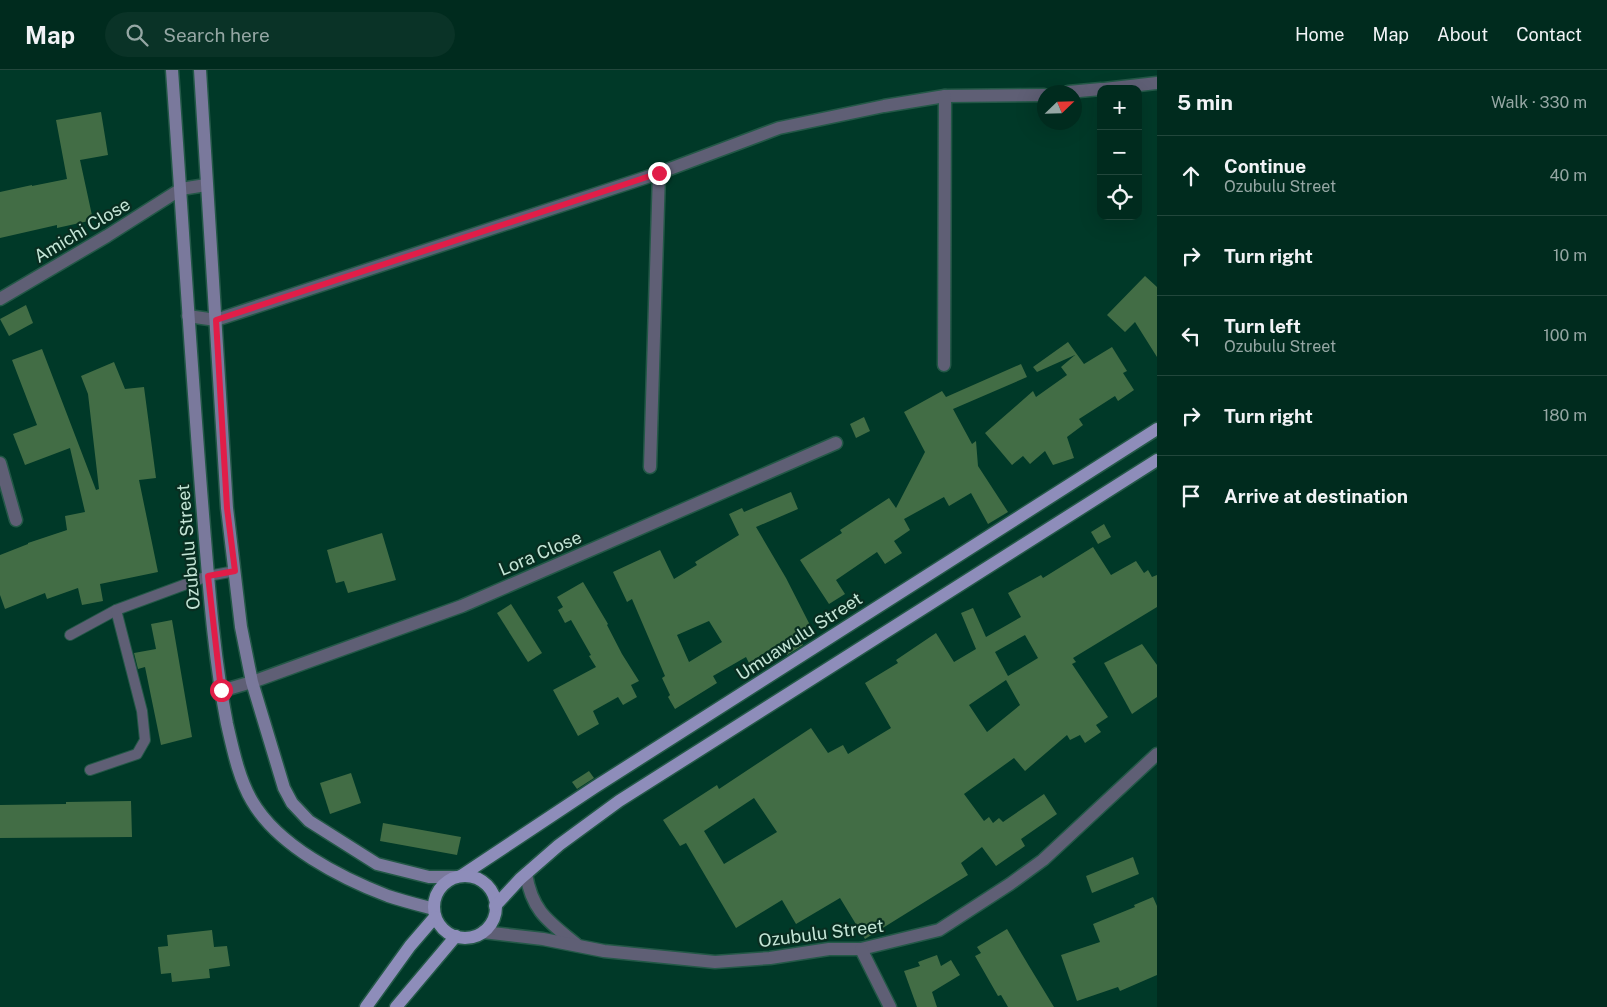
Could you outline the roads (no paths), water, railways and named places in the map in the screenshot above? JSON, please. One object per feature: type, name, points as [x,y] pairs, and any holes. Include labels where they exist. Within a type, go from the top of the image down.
[{"type":"main road","name":"Ozubulu Street","points":[[172,70],[208,576],[221,690],[231,742],[239,769],[252,801],[274,830],[300,850],[343,876],[435,913]]},
{"type":"main road","points":[[200,70],[227,508],[241,627],[252,682],[284,788],[292,803],[309,822],[377,864],[429,877],[459,876],[478,879],[485,883],[490,890],[495,906],[492,920],[483,932],[465,938],[456,936],[441,927],[435,913],[434,900],[437,892],[449,880],[459,876]]},
{"type":"main road","name":"Umuawulu Street","points":[[459,876],[595,787],[1157,429]]},
{"type":"main road","points":[[495,906],[526,874],[559,845],[619,801],[1157,460]]},
{"type":"main road","points":[[366,1007],[435,913]]},
{"type":"main road","points":[[396,1007],[456,936]]},
{"type":"street","points":[[1139,85],[1157,83]]},
{"type":"street","points":[[1082,91],[1097,89]]},
{"type":"street","points":[[188,316],[216,320],[659,173],[779,128],[884,106],[945,96],[1037,95]]},
{"type":"street","points":[[944,365],[945,96]]},
{"type":"street","points":[[650,468],[659,173]]},
{"type":"street","points":[[181,190],[206,185]]},
{"type":"street","name":"Amichi Close","points":[[0,299],[181,190]]},
{"type":"street","name":"Lora Close","points":[[221,690],[252,682],[462,606],[836,443]]},
{"type":"street","points":[[0,463],[16,520]]},
{"type":"street","name":"Ozubulu Street","points":[[483,932],[576,944],[604,951],[715,962],[770,958],[829,949],[861,949],[939,930],[1043,860],[1157,754]]},
{"type":"street","name":"Ozubulu Street","points":[[526,874],[529,891],[536,906],[546,919],[576,944]]},
{"type":"street","points":[[861,949],[890,1007]]},
{"type":"lane","points":[[70,635],[116,610],[208,576],[235,571]]},
{"type":"lane","points":[[90,770],[138,754],[145,740],[142,711],[116,610]]}]
